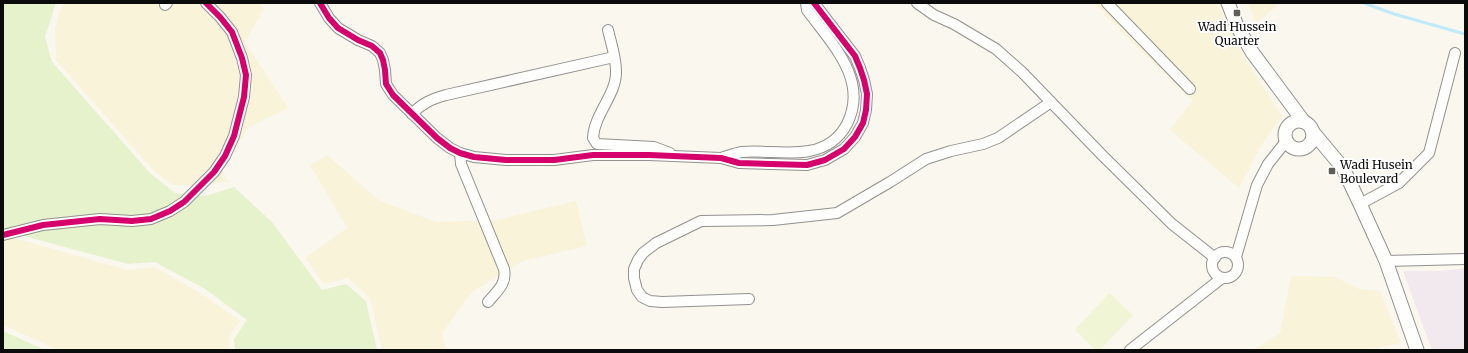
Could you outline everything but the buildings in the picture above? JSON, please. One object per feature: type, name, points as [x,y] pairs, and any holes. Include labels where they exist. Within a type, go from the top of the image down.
[{"type":"street","points":[[3,235],[50,225],[100,219],[132,221],[151,219],[170,212],[184,202],[214,172],[225,156],[234,136],[244,97],[246,75],[242,58],[232,32],[206,3]]},
{"type":"street","points":[[320,3],[329,18],[338,28],[358,40],[372,46],[380,53],[385,70],[386,84],[393,95],[437,138],[450,148],[474,158],[546,160],[593,155],[649,155],[722,158],[738,163],[807,165],[825,160],[844,149],[855,137],[862,123],[866,110],[867,94],[860,68],[847,44],[814,3]]},
{"type":"street","points":[[722,158],[741,152],[794,153],[810,151],[830,143],[845,128],[852,113],[854,98],[852,81],[844,60],[807,10],[806,3]]},
{"type":"street","points":[[917,3],[934,15],[954,24],[996,49],[1022,72],[1103,156],[1172,224],[1215,258]]},
{"type":"street","points":[[1107,3],[1190,89]]},
{"type":"street","points":[[1228,3],[1237,26],[1252,52],[1290,104],[1343,168],[1386,261],[1417,350]]},
{"type":"street","points":[[608,30],[616,71],[614,85],[596,120],[592,138],[597,144],[654,147],[678,156]]},
{"type":"street","points":[[1360,204],[1399,183],[1429,153],[1455,54]]},
{"type":"street","points":[[412,114],[420,106],[430,100],[446,95],[614,57]]},
{"type":"street","points":[[749,299],[662,302],[650,301],[642,297],[637,290],[634,278],[634,269],[643,253],[656,243],[701,221],[773,220],[837,213],[926,160],[951,151],[983,144],[998,138],[1050,102]]},
{"type":"street","points":[[1236,257],[1257,185],[1268,164],[1286,140],[1286,132],[1290,125],[1290,104]]},
{"type":"street","points":[[1290,125],[1297,121],[1308,126],[1312,138],[1304,147]]},
{"type":"street","points":[[1286,140],[1289,144],[1296,148],[1304,147],[1336,159]]},
{"type":"street","points":[[460,153],[461,164],[506,277],[504,282],[488,302]]},
{"type":"street","points":[[1226,252],[1231,253],[1236,257],[1239,264],[1237,273],[1230,278],[1222,278],[1213,270],[1212,266],[1218,254],[1226,252]]},
{"type":"street","points":[[1386,261],[1463,256]]},
{"type":"street","points":[[1130,350],[1222,278]]},
{"type":"shaded area","points":[[65,3],[259,3],[264,9],[245,42],[288,108],[249,127],[222,169],[228,182],[201,185],[172,185],[154,171],[56,60],[55,30],[60,9]]},
{"type":"shaded area","points":[[1093,3],[1217,3],[1244,57],[1282,116],[1260,147],[1239,188],[1170,130],[1192,101]]},
{"type":"shaded area","points":[[1248,3],[1280,3],[1256,24]]},
{"type":"shaded area","points":[[327,155],[380,201],[437,222],[496,220],[576,201],[587,246],[523,261],[472,292],[442,333],[446,350],[382,350],[370,298],[348,278],[324,284],[305,258],[347,228],[310,165]]},
{"type":"shaded area","points":[[3,235],[128,270],[154,267],[202,294],[240,321],[229,337],[230,350],[58,350],[3,325]]},
{"type":"shaded area","points":[[1465,268],[1465,350],[1432,350],[1403,271],[1443,271]]},
{"type":"shaded area","points":[[1291,276],[1335,277],[1359,289],[1380,291],[1401,343],[1367,350],[1253,350],[1280,333]]},
{"type":"green space","points":[[3,3],[56,3],[45,37],[52,62],[150,173],[175,193],[206,196],[234,187],[272,222],[322,290],[346,284],[366,301],[377,350],[235,350],[234,339],[247,320],[205,289],[155,262],[128,264],[9,232],[3,229]]},
{"type":"green space","points":[[1109,293],[1133,315],[1100,350],[1096,350],[1075,330]]},
{"type":"green space","points":[[3,331],[5,332],[45,350],[3,350]]},
{"type":"waterway","points":[[1364,3],[1394,14],[1465,34]]},
{"type":"cycle path","points":[[3,235],[43,225],[100,219],[132,221],[151,219],[170,211],[184,202],[214,172],[225,156],[234,136],[244,97],[246,75],[242,58],[232,32],[206,3]]},
{"type":"cycle path","points":[[320,3],[329,18],[338,28],[358,40],[372,46],[380,53],[385,70],[386,84],[393,95],[437,138],[450,148],[460,153],[474,157],[506,160],[554,160],[593,155],[649,155],[721,158],[739,163],[807,165],[825,160],[844,149],[855,137],[863,123],[867,94],[864,80],[855,56],[814,3]]},
{"type":"place","name":"Wadi Hussein Quarter","points":[[1237,13]]},
{"type":"place","name":"Wadi Husein Boulevard","points":[[1332,171]]}]
